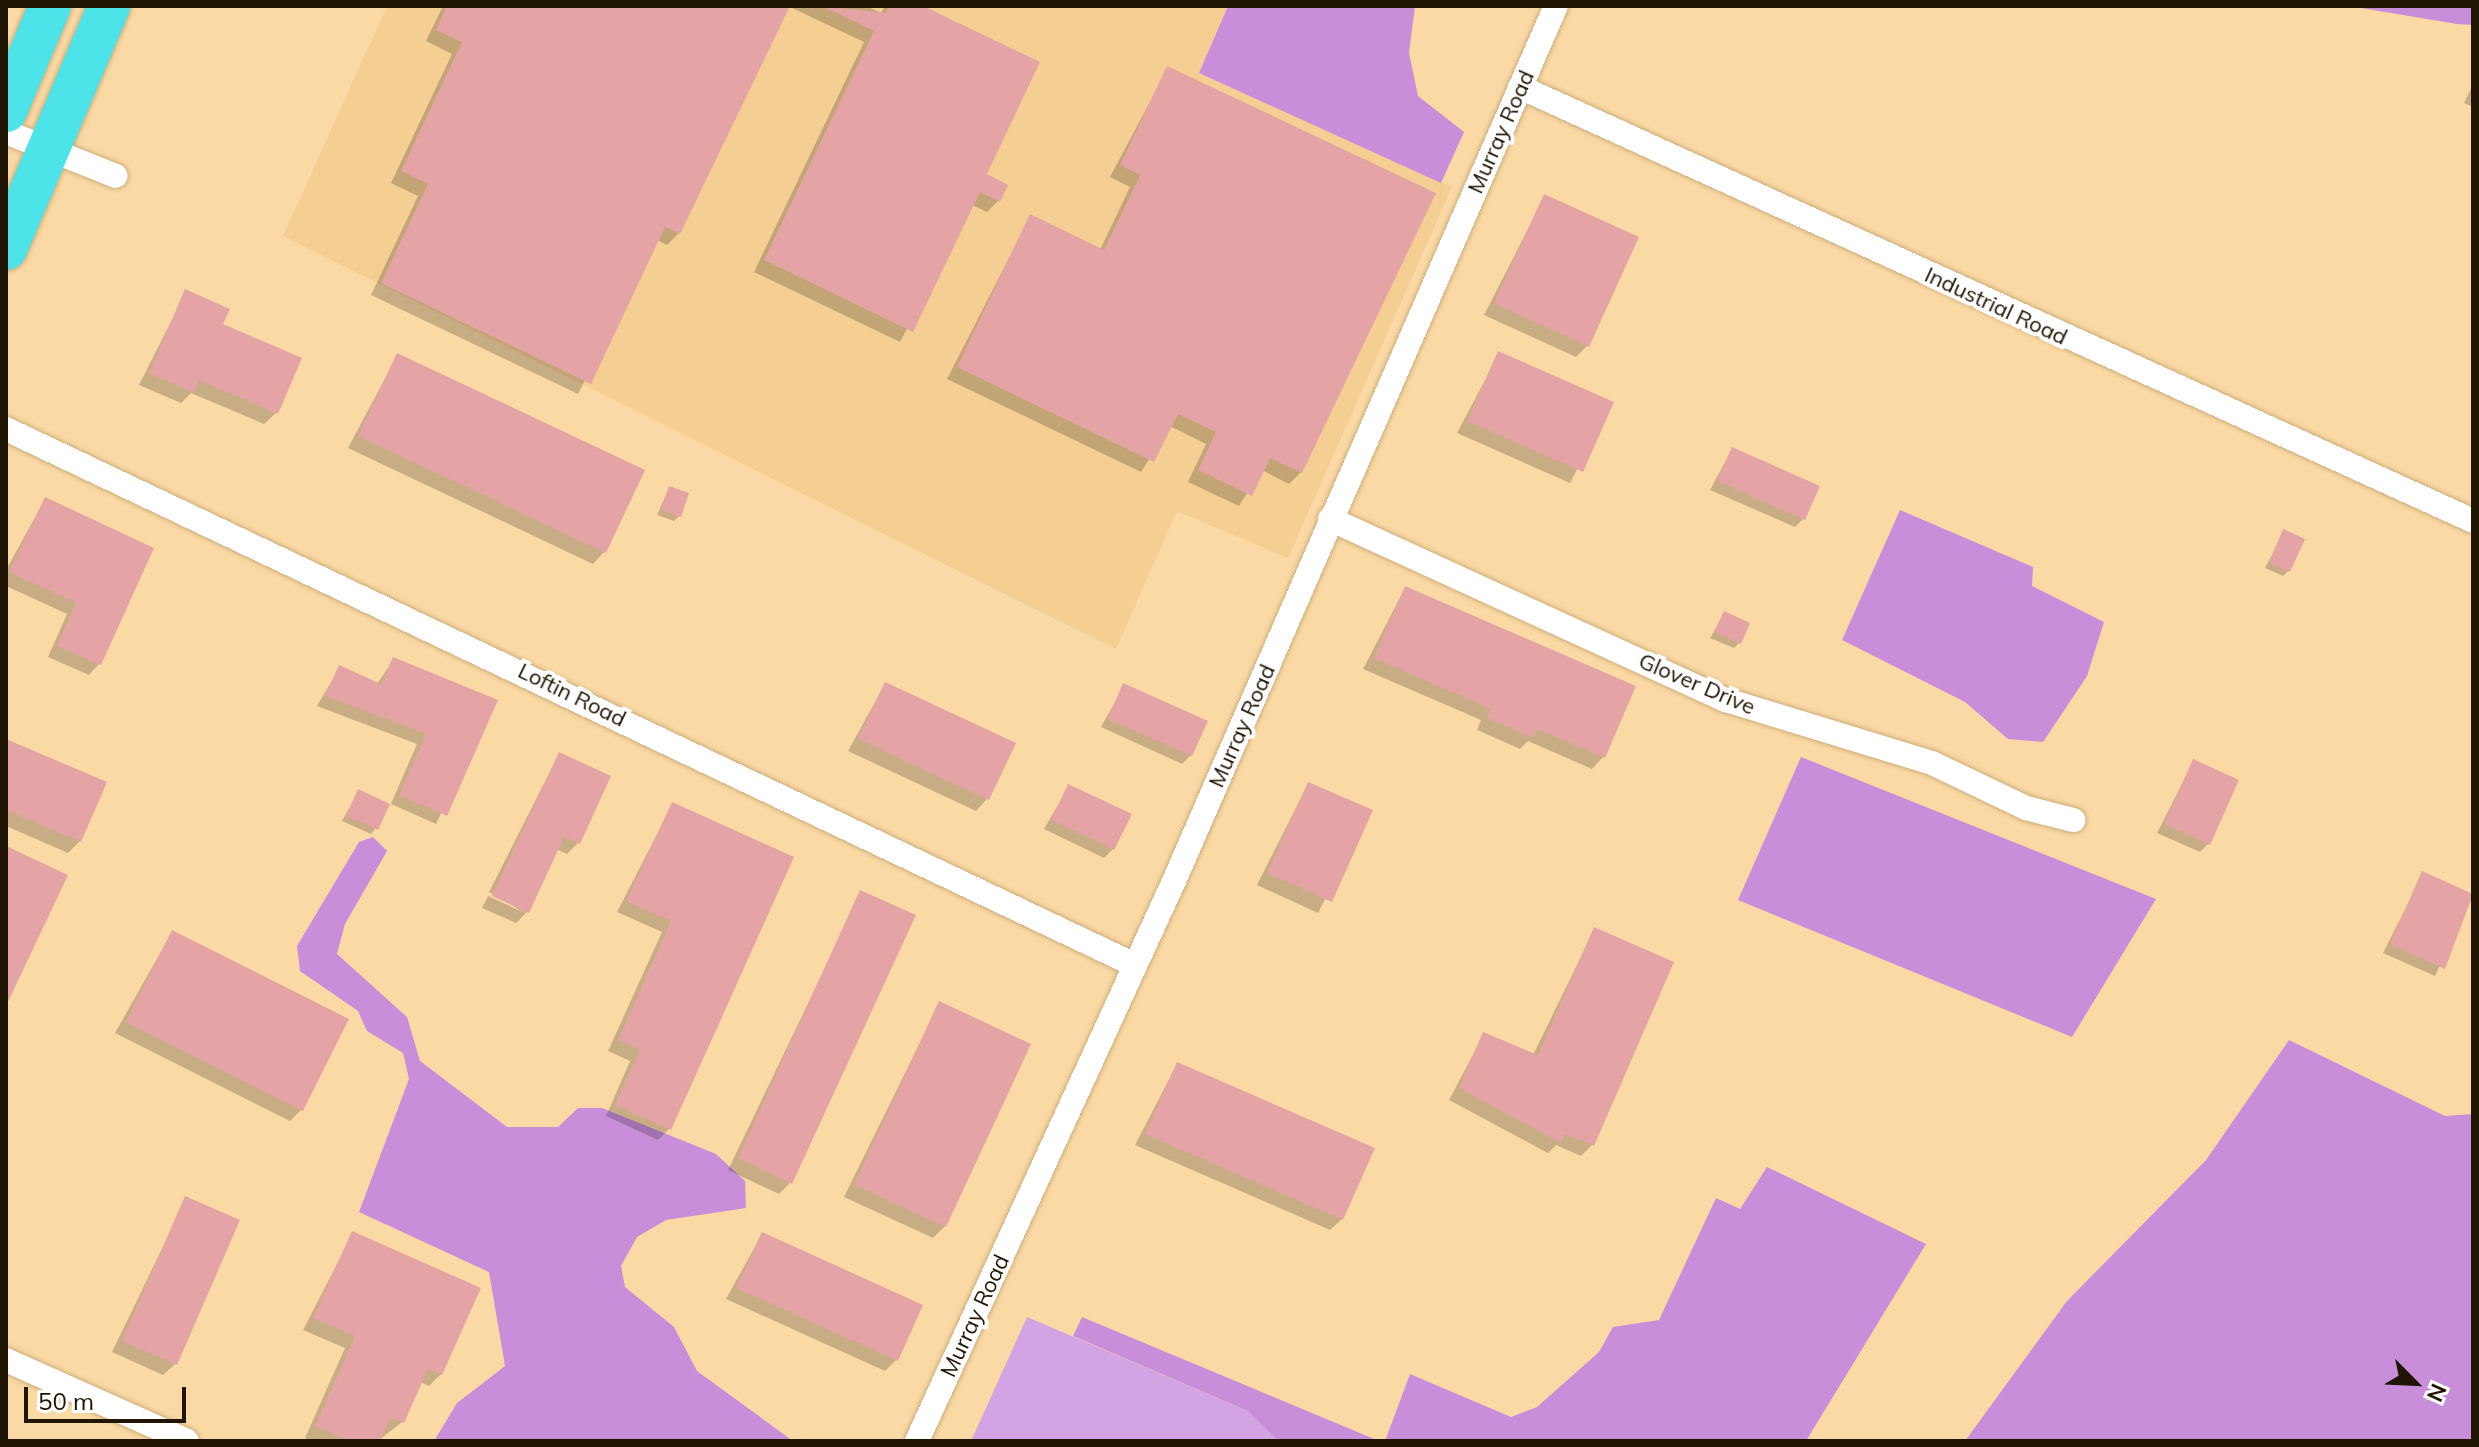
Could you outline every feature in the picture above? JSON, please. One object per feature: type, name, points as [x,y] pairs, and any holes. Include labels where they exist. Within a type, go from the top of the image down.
[{"type":"highway","points":[[6,249],[109,6]]},
{"type":"highway","points":[[6,61],[46,16]]},
{"type":"highway","points":[[6,111],[46,16]]},
{"type":"street","name":"Murray Road","points":[[917,1441],[1135,965],[1556,6]]},
{"type":"street","name":"Industrial Road","points":[[1520,87],[2473,521]]},
{"type":"street","points":[[6,132],[116,176]]},
{"type":"street","name":"Loftin Road","points":[[6,429],[1135,965]]},
{"type":"street","name":"Glover Drive","points":[[1330,519],[1726,700],[1932,763],[2026,808],[2073,820]]},
{"type":"street","points":[[6,1360],[187,1441]]},
{"type":"shaded area","points":[[387,6],[1228,6],[1199,73],[1452,187],[1288,558],[1177,511],[1116,649],[283,236]]},
{"type":"shaded area","points":[[1228,6],[1415,6],[1409,53],[1418,96],[1464,132],[1441,183],[1199,73]]},
{"type":"shaded area","points":[[2349,6],[2473,6],[2473,25],[2457,24]]},
{"type":"shaded area","points":[[1900,510],[2033,567],[2032,586],[2104,622],[2087,676],[2043,742],[2008,739],[1965,702],[1842,640]]},
{"type":"shaded area","points":[[1801,757],[2156,899],[2072,1037],[1738,900]]},
{"type":"shaded area","points":[[373,837],[387,851],[345,924],[337,954],[407,1017],[420,1061],[507,1127],[558,1127],[578,1108],[602,1108],[716,1154],[745,1181],[746,1208],[666,1220],[637,1237],[621,1266],[625,1287],[674,1327],[697,1371],[793,1441],[434,1441],[457,1403],[505,1366],[489,1272],[359,1212],[409,1079],[403,1053],[367,1031],[358,1011],[300,971],[297,946],[359,842]]},
{"type":"shaded area","points":[[2289,1040],[2445,1116],[2473,1114],[2473,1441],[1965,1441],[2067,1301],[2206,1160]]},
{"type":"shaded area","points":[[1767,1167],[1926,1244],[1806,1441],[1385,1441],[1410,1374],[1511,1417],[1537,1407],[1599,1352],[1613,1327],[1659,1320],[1716,1198],[1740,1209]]},
{"type":"shaded area","points":[[1027,1317],[1248,1411],[1278,1441],[971,1441]]},
{"type":"shaded area","points":[[1082,1317],[1379,1441],[1278,1441],[1248,1411],[1073,1336]]},
{"type":"building","points":[[447,6],[790,6],[680,234],[665,227],[591,384],[381,283],[428,184],[401,171],[462,42],[436,30]]},
{"type":"building","points":[[822,6],[886,13],[889,6],[923,6],[1040,62],[987,174],[1008,185],[1000,202],[980,192],[913,332],[764,260],[874,31]]},
{"type":"building","points":[[1167,66],[1436,193],[1302,473],[1270,458],[1252,496],[1198,470],[1216,432],[1178,414],[1154,462],[957,367],[1030,214],[1104,250],[1140,175],[1120,165]]},
{"type":"building","points":[[1544,194],[1639,237],[1589,347],[1494,303]]},
{"type":"building","points":[[185,289],[230,309],[223,324],[302,358],[278,414],[199,380],[194,393],[149,373]]},
{"type":"building","points":[[1498,351],[1614,402],[1583,472],[1467,421]]},
{"type":"building","points":[[397,353],[645,470],[606,553],[358,436]]},
{"type":"building","points":[[1732,447],[1820,486],[1805,520],[1717,481]]},
{"type":"building","points":[[669,486],[689,493],[681,517],[661,510]]},
{"type":"building","points":[[45,497],[154,548],[101,665],[57,646],[76,603],[9,572]]},
{"type":"building","points":[[2283,529],[2305,539],[2290,572],[2269,563]]},
{"type":"building","points":[[1405,586],[1636,686],[1605,758],[1537,729],[1533,738],[1487,718],[1491,709],[1374,658]]},
{"type":"building","points":[[1724,611],[1750,623],[1741,644],[1714,632]]},
{"type":"building","points":[[393,657],[498,700],[447,816],[399,795],[426,734],[325,696],[339,665],[381,684]]},
{"type":"building","points":[[885,682],[1016,743],[989,800],[858,739]]},
{"type":"building","points":[[1123,683],[1208,721],[1192,756],[1108,719]]},
{"type":"building","points":[[6,739],[107,782],[81,842],[6,810]]},
{"type":"building","points":[[559,752],[611,776],[580,844],[564,837],[529,913],[492,896]]},
{"type":"building","points":[[2193,759],[2239,780],[2210,845],[2164,824]]},
{"type":"building","points":[[1308,782],[1373,810],[1332,902],[1267,873]]},
{"type":"building","points":[[1068,784],[1132,814],[1114,850],[1051,820]]},
{"type":"building","points":[[358,789],[390,804],[378,830],[346,816]]},
{"type":"building","points":[[672,802],[794,857],[671,1130],[615,1105],[640,1050],[618,1040],[671,921],[626,901]]},
{"type":"building","points":[[6,846],[68,875],[6,1006]]},
{"type":"building","points":[[2422,871],[2473,894],[2445,969],[2390,944]]},
{"type":"building","points":[[860,890],[916,915],[792,1184],[738,1158]]},
{"type":"building","points":[[1594,927],[1674,962],[1594,1146],[1565,1134],[1561,1143],[1459,1088],[1483,1032],[1538,1055]]},
{"type":"building","points":[[172,930],[349,1019],[303,1111],[126,1022]]},
{"type":"building","points":[[939,1001],[1031,1044],[946,1227],[854,1185]]},
{"type":"building","points":[[1177,1062],[1375,1148],[1343,1220],[1145,1134]]},
{"type":"building","points":[[185,1196],[240,1220],[177,1365],[122,1341]]},
{"type":"building","points":[[352,1231],[481,1288],[442,1375],[428,1369],[404,1423],[390,1418],[380,1441],[349,1441],[315,1426],[355,1336],[313,1318]]},
{"type":"building","points":[[762,1232],[923,1305],[898,1361],[736,1288]]}]
